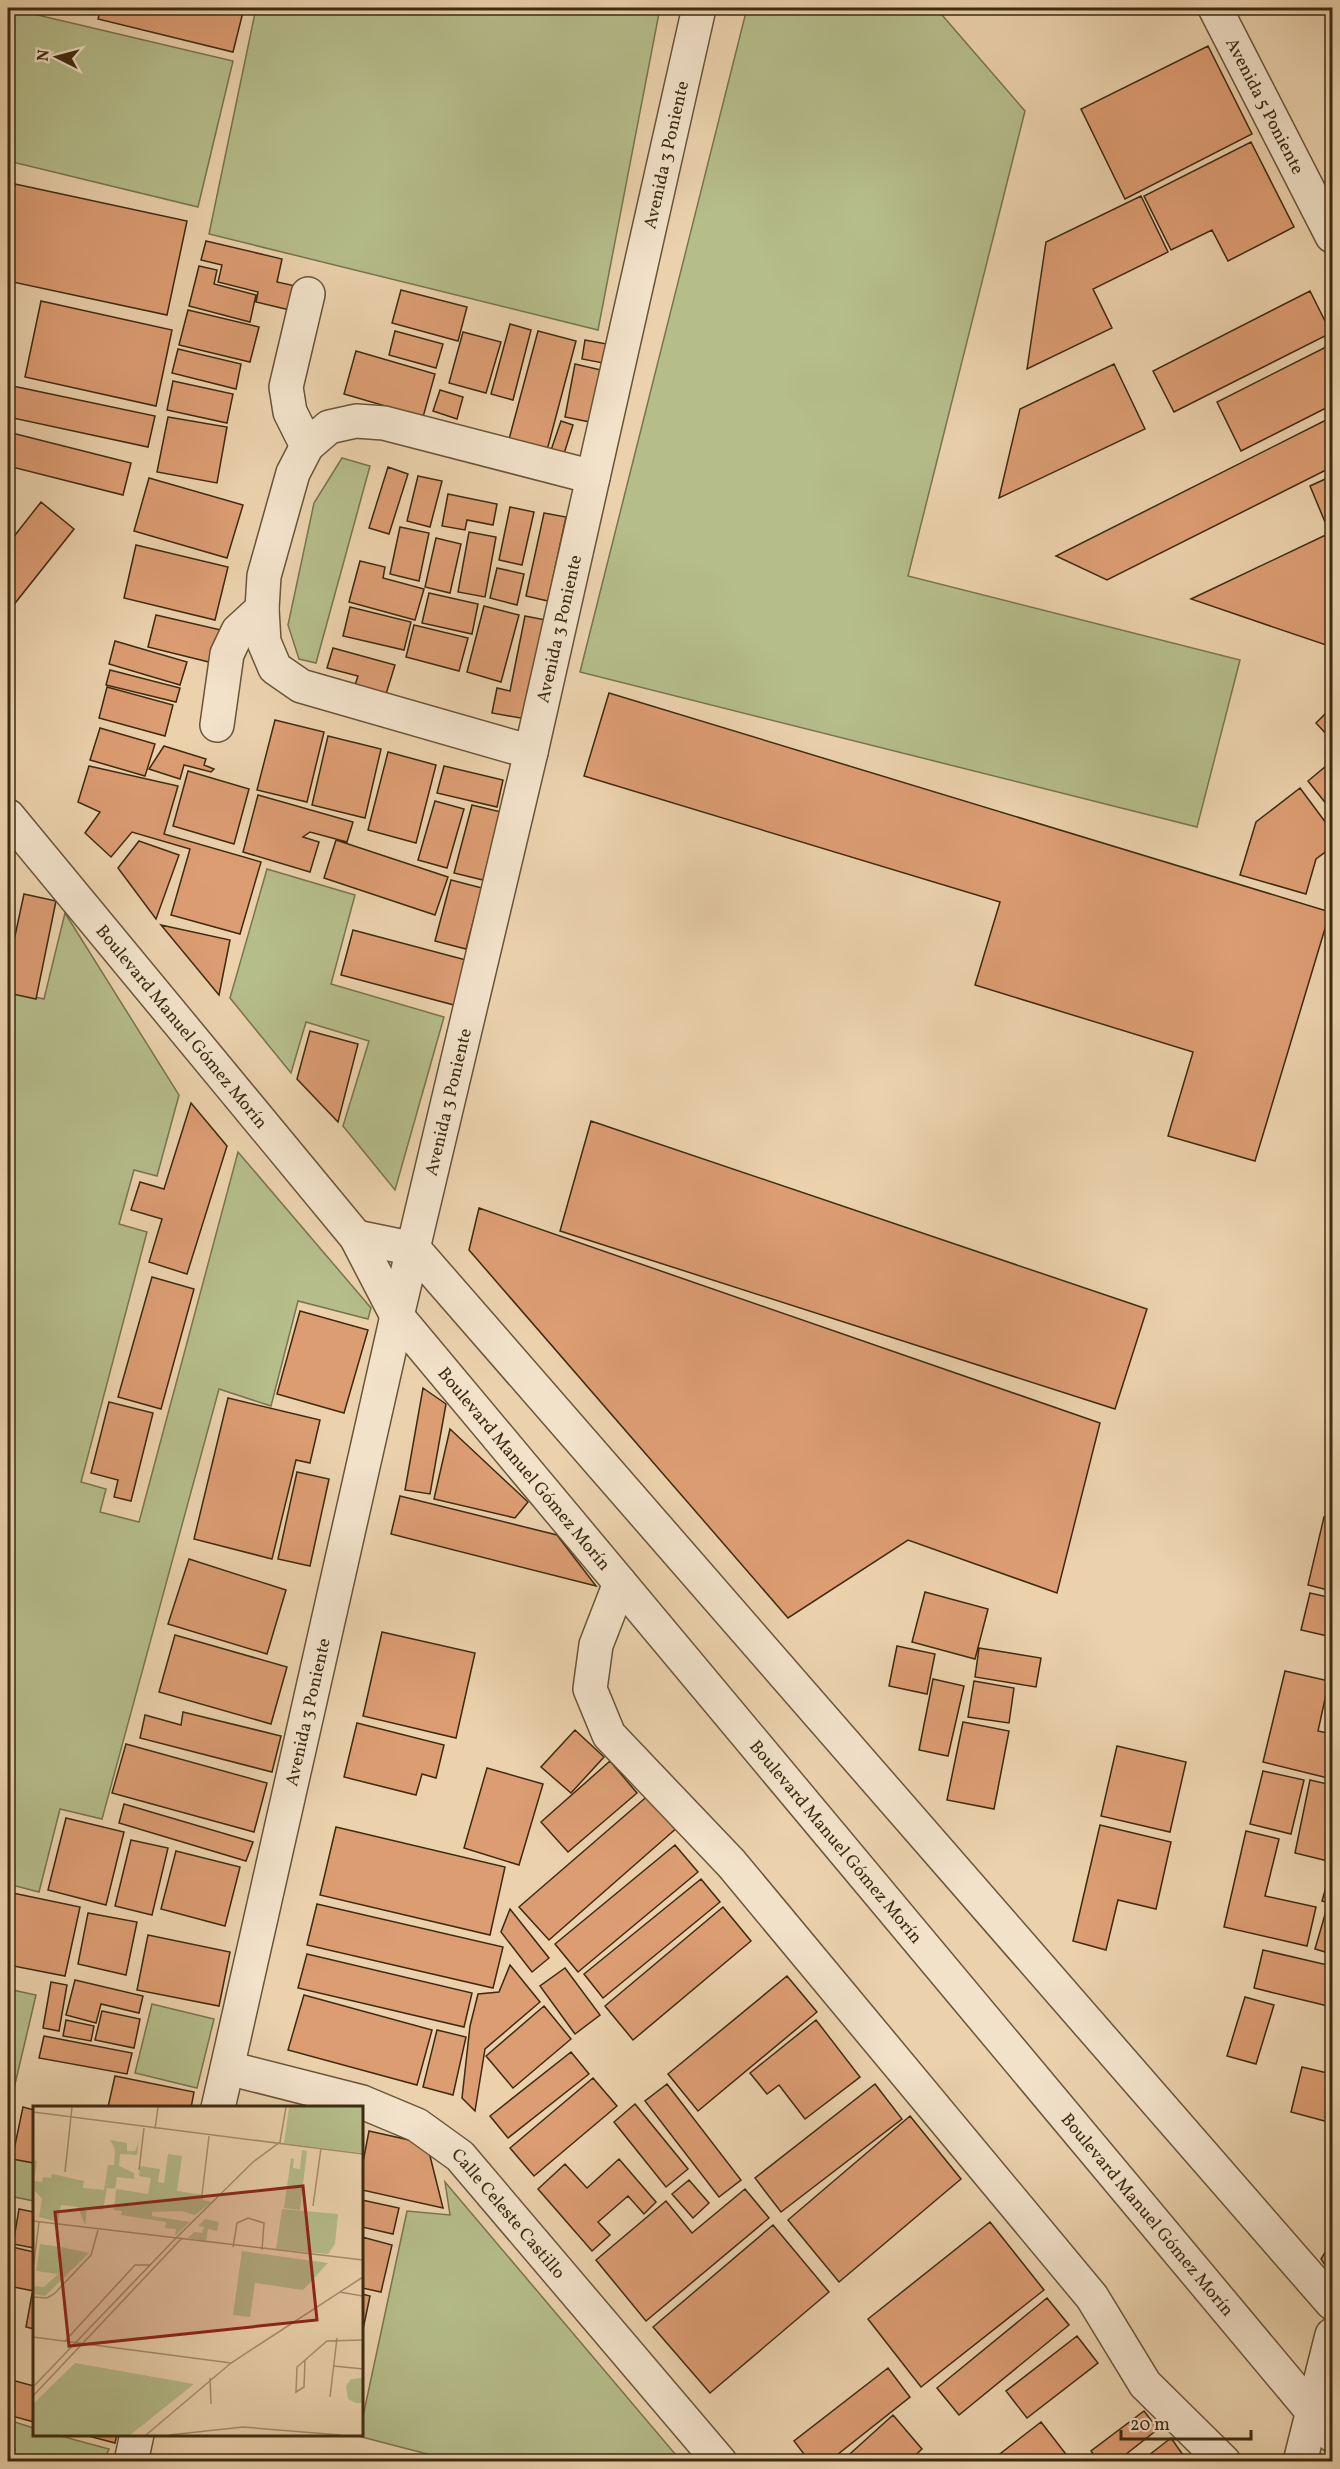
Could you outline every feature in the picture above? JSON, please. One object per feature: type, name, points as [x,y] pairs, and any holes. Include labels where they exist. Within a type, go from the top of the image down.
[{"type":"street","name":"Avenida 3 Poniente","points":[[218,2106],[397,1316],[531,752],[699,8]]},
{"type":"street","name":"Avenida 5 Poniente","points":[[1215,8],[1332,236]]},
{"type":"street","points":[[307,446],[290,412],[286,387],[308,294]]},
{"type":"street","points":[[531,752],[302,686],[275,668],[264,642],[262,609],[264,576],[293,473],[307,446],[329,427],[356,421],[384,423],[593,477]]},
{"type":"street","points":[[217,725],[227,654],[238,632],[262,609]]},
{"type":"street","name":"Boulevard Manuel Gómez Morín","points":[[8,816],[356,1237],[397,1316],[1322,2423]]},
{"type":"street","points":[[356,1237],[414,1249],[1332,2303]]},
{"type":"street","points":[[620,1583],[596,1645],[590,1689],[609,1735],[730,1863],[1085,2288],[1145,2384],[1224,2462]]},
{"type":"street","name":"Calle Celeste Castillo","points":[[228,2067],[362,2102],[417,2126],[460,2156],[720,2462]]},
{"type":"street","points":[[1300,2462],[1322,2423],[1332,2335]]},
{"type":"street","points":[[131,2462],[137,2436]]},
{"type":"green space","points":[[8,8],[233,61],[198,207],[8,161]]},
{"type":"green space","points":[[256,8],[660,8],[598,330],[209,234]]},
{"type":"green space","points":[[747,8],[936,8],[1025,111],[908,576],[1240,660],[1197,827],[580,672]]},
{"type":"green space","points":[[342,458],[370,466],[316,663],[299,659],[288,625],[314,503]]},
{"type":"green space","points":[[267,869],[355,895],[331,984],[444,1017],[395,1190],[343,1126],[369,1041],[306,1022],[291,1073],[230,998]]},
{"type":"green space","points":[[65,913],[179,1095],[157,1176],[134,1170],[119,1224],[147,1232],[81,1482],[106,1489],[100,1512],[139,1522],[238,1152],[371,1308],[368,1319],[298,1301],[271,1406],[219,1389],[102,1819],[60,1809],[39,1892],[8,1884],[8,991],[44,999]]},
{"type":"green space","points":[[8,1989],[36,1995],[8,2114]]},
{"type":"green space","points":[[152,2004],[214,2019],[197,2088],[135,2073]]},
{"type":"green space","points":[[8,2158],[33,2163],[33,2201],[14,2197],[8,2231]]},
{"type":"green space","points":[[445,2182],[681,2461],[454,2461],[358,2436],[363,2436],[363,2416],[407,2211],[450,2215]]},
{"type":"green space","points":[[8,2420],[33,2428],[33,2436],[61,2436],[109,2449],[104,2461],[24,2461],[8,2457]]},
{"type":"building","points":[[101,8],[244,8],[233,52],[98,19]]},
{"type":"building","points":[[1208,46],[1252,134],[1125,199],[1081,109]]},
{"type":"building","points":[[1251,142],[1294,227],[1228,261],[1212,230],[1171,250],[1144,196]]},
{"type":"building","points":[[15,184],[187,221],[167,315],[8,281],[8,221]]},
{"type":"building","points":[[1141,196],[1168,252],[1093,289],[1112,328],[1027,369],[1046,242]]},
{"type":"building","points":[[206,241],[282,259],[277,282],[300,287],[294,311],[256,302],[258,292],[218,282],[222,265],[201,260]]},
{"type":"building","points":[[199,266],[217,270],[214,284],[256,295],[250,322],[189,306]]},
{"type":"building","points":[[401,290],[467,307],[458,341],[392,323]]},
{"type":"building","points":[[1310,291],[1331,333],[1174,412],[1153,371]]},
{"type":"building","points":[[41,301],[172,330],[156,406],[25,377]]},
{"type":"building","points":[[188,310],[259,327],[250,362],[179,345]]},
{"type":"building","points":[[510,324],[531,330],[513,400],[491,394]]},
{"type":"building","points":[[395,331],[443,344],[436,368],[389,355]]},
{"type":"building","points":[[538,331],[576,341],[546,454],[508,443]]},
{"type":"building","points":[[463,332],[501,342],[486,393],[449,383]]},
{"type":"building","points":[[585,340],[607,344],[603,363],[582,359]]},
{"type":"building","points":[[1332,344],[1332,405],[1241,451],[1217,402]]},
{"type":"building","points":[[178,349],[241,364],[236,389],[172,373]]},
{"type":"building","points":[[356,351],[435,374],[423,417],[344,394]]},
{"type":"building","points":[[575,364],[601,370],[590,422],[565,417]]},
{"type":"building","points":[[1114,364],[1145,429],[999,498],[1020,409]]},
{"type":"building","points":[[173,381],[233,394],[227,423],[167,410]]},
{"type":"building","points":[[8,385],[155,416],[148,447],[8,417]]},
{"type":"building","points":[[440,390],[463,397],[457,419],[433,411]]},
{"type":"building","points":[[168,417],[227,427],[217,483],[157,472]]},
{"type":"building","points":[[1332,417],[1332,467],[1107,580],[1056,556]]},
{"type":"building","points":[[561,421],[573,425],[563,457],[550,453]]},
{"type":"building","points":[[8,432],[131,463],[123,495],[8,466]]},
{"type":"building","points":[[388,467],[408,474],[389,534],[369,528]]},
{"type":"building","points":[[418,476],[442,481],[430,527],[407,521]]},
{"type":"building","points":[[1332,476],[1332,518],[1325,522],[1310,486]]},
{"type":"building","points":[[149,478],[243,505],[227,558],[134,531]]},
{"type":"building","points":[[448,494],[497,504],[493,525],[467,520],[465,530],[442,526]]},
{"type":"building","points":[[41,502],[74,529],[8,612],[8,544]]},
{"type":"building","points":[[510,507],[534,512],[522,565],[499,560]]},
{"type":"building","points":[[544,513],[566,517],[548,601],[526,596]]},
{"type":"building","points":[[400,527],[429,533],[419,581],[390,574]]},
{"type":"building","points":[[469,532],[496,537],[485,597],[458,592]]},
{"type":"building","points":[[1332,532],[1332,639],[1326,645],[1191,599]]},
{"type":"building","points":[[436,538],[461,544],[450,593],[425,587]]},
{"type":"building","points":[[136,545],[228,567],[215,620],[124,598]]},
{"type":"building","points":[[360,561],[385,567],[383,578],[424,589],[415,620],[349,602]]},
{"type":"building","points":[[497,568],[524,574],[517,605],[490,598]]},
{"type":"building","points":[[429,593],[478,604],[472,634],[422,623]]},
{"type":"building","points":[[484,606],[519,615],[501,682],[467,672]]},
{"type":"building","points":[[350,607],[411,622],[404,650],[343,636]]},
{"type":"building","points":[[156,615],[221,630],[213,663],[148,647]]},
{"type":"building","points":[[525,616],[546,620],[526,719],[492,713],[497,688],[510,691]]},
{"type":"building","points":[[414,625],[468,638],[459,671],[406,657]]},
{"type":"building","points":[[115,641],[187,662],[180,685],[109,664]]},
{"type":"building","points":[[333,648],[395,665],[386,694],[355,685],[358,676],[327,668]]},
{"type":"building","points":[[110,670],[180,688],[176,702],[106,685]]},
{"type":"building","points":[[107,687],[173,705],[165,736],[99,718]]},
{"type":"building","points":[[609,693],[1330,912],[1255,1161],[1168,1136],[1193,1052],[975,985],[1000,902],[584,776]]},
{"type":"building","points":[[1332,707],[1332,740],[1316,723]]},
{"type":"building","points":[[275,720],[324,732],[307,802],[257,790]]},
{"type":"building","points":[[100,728],[155,744],[145,776],[90,760]]},
{"type":"building","points":[[328,736],[381,749],[365,818],[312,805]]},
{"type":"building","points":[[164,746],[206,759],[204,765],[214,769],[211,772],[184,765],[180,779],[149,769]]},
{"type":"building","points":[[388,752],[436,765],[416,843],[368,830]]},
{"type":"building","points":[[1332,761],[1332,811],[1308,781]]},
{"type":"building","points":[[89,766],[178,786],[164,834],[261,862],[240,934],[171,915],[190,849],[132,832],[111,857],[85,833],[100,812],[78,802]]},
{"type":"building","points":[[444,766],[503,780],[497,807],[437,793]]},
{"type":"building","points":[[188,771],[249,789],[234,844],[173,826]]},
{"type":"building","points":[[1300,788],[1332,831],[1332,847],[1316,859],[1306,894],[1240,875],[1256,822]]},
{"type":"building","points":[[258,795],[353,822],[347,842],[310,832],[303,837],[319,842],[310,872],[243,852]]},
{"type":"building","points":[[435,801],[464,809],[447,868],[418,860]]},
{"type":"building","points":[[472,805],[501,812],[483,880],[454,873]]},
{"type":"building","points":[[336,840],[448,877],[435,915],[324,878]]},
{"type":"building","points":[[139,841],[179,855],[156,919],[118,868]]},
{"type":"building","points":[[451,880],[482,888],[466,949],[435,941]]},
{"type":"building","points":[[24,894],[56,901],[36,999],[8,993],[8,959],[10,959]]},
{"type":"building","points":[[161,925],[230,940],[219,995]]},
{"type":"building","points":[[353,930],[466,960],[454,1005],[341,975]]},
{"type":"building","points":[[310,1031],[358,1044],[338,1122],[297,1079]]},
{"type":"building","points":[[191,1103],[227,1146],[187,1274],[149,1262],[162,1219],[131,1210],[140,1182],[164,1189]]},
{"type":"building","points":[[591,1121],[1147,1309],[1115,1409],[560,1231]]},
{"type":"building","points":[[479,1208],[1100,1423],[1057,1593],[908,1540],[788,1618],[469,1250]]},
{"type":"building","points":[[152,1277],[194,1289],[161,1409],[118,1397]]},
{"type":"building","points":[[300,1311],[368,1330],[344,1413],[277,1394]]},
{"type":"building","points":[[423,1388],[446,1404],[430,1494],[405,1490]]},
{"type":"building","points":[[228,1398],[320,1420],[310,1463],[296,1460],[272,1559],[194,1539]]},
{"type":"building","points":[[109,1402],[153,1413],[131,1501],[114,1497],[118,1480],[91,1473]]},
{"type":"building","points":[[450,1429],[528,1502],[515,1518],[434,1499]]},
{"type":"building","points":[[297,1472],[329,1479],[310,1566],[278,1559]]},
{"type":"building","points":[[400,1496],[557,1535],[596,1586],[391,1534]]},
{"type":"building","points":[[1324,1517],[1332,1519],[1332,1591],[1308,1585]]},
{"type":"building","points":[[189,1559],[286,1590],[267,1654],[168,1624]]},
{"type":"building","points":[[925,1592],[988,1609],[975,1659],[912,1642]]},
{"type":"building","points":[[1310,1593],[1332,1598],[1332,1637],[1301,1630]]},
{"type":"building","points":[[382,1632],[475,1653],[456,1738],[363,1716]]},
{"type":"building","points":[[175,1635],[287,1667],[271,1724],[159,1692]]},
{"type":"building","points":[[897,1646],[935,1654],[927,1694],[889,1686]]},
{"type":"building","points":[[979,1648],[1041,1658],[1036,1687],[975,1677]]},
{"type":"building","points":[[1285,1671],[1329,1681],[1318,1731],[1332,1734],[1332,1779],[1263,1762]]},
{"type":"building","points":[[933,1679],[964,1686],[948,1756],[919,1750]]},
{"type":"building","points":[[974,1681],[1014,1688],[1009,1723],[968,1717]]},
{"type":"building","points":[[183,1712],[281,1736],[272,1772],[140,1738],[145,1715],[181,1725]]},
{"type":"building","points":[[963,1722],[1009,1731],[994,1809],[947,1800]]},
{"type":"building","points":[[357,1723],[444,1745],[436,1778],[422,1774],[416,1795],[344,1777]]},
{"type":"building","points":[[575,1730],[604,1757],[571,1793],[541,1767]]},
{"type":"building","points":[[126,1744],[267,1783],[254,1832],[112,1793]]},
{"type":"building","points":[[1117,1746],[1186,1762],[1170,1832],[1101,1816]]},
{"type":"building","points":[[610,1761],[637,1793],[568,1852],[541,1822]]},
{"type":"building","points":[[487,1768],[543,1784],[519,1865],[464,1848]]},
{"type":"building","points":[[1263,1771],[1304,1780],[1291,1834],[1250,1824]]},
{"type":"building","points":[[1310,1780],[1332,1785],[1332,1862],[1295,1853]]},
{"type":"building","points":[[651,1793],[679,1826],[549,1940],[519,1907]]},
{"type":"building","points":[[124,1804],[253,1842],[246,1861],[119,1823]]},
{"type":"building","points":[[66,1818],[124,1832],[106,1905],[48,1890]]},
{"type":"building","points":[[1100,1825],[1171,1842],[1156,1909],[1118,1900],[1106,1950],[1073,1941]]},
{"type":"building","points":[[336,1827],[505,1867],[490,1935],[320,1895]]},
{"type":"building","points":[[1246,1831],[1279,1839],[1265,1896],[1316,1907],[1307,1946],[1224,1927]]},
{"type":"building","points":[[131,1840],[168,1848],[152,1915],[115,1906]]},
{"type":"building","points":[[675,1845],[698,1872],[578,1972],[555,1944]]},
{"type":"building","points":[[176,1851],[240,1867],[225,1926],[161,1909]]},
{"type":"building","points":[[1332,1871],[1332,1904],[1322,1901]]},
{"type":"building","points":[[701,1879],[720,1902],[603,1998],[584,1974]]},
{"type":"building","points":[[8,1892],[80,1907],[65,1976],[8,1965]]},
{"type":"building","points":[[317,1904],[503,1947],[493,1988],[307,1945]]},
{"type":"building","points":[[723,1907],[751,1941],[633,2040],[605,2006]]},
{"type":"building","points":[[510,1909],[549,1958],[532,1972],[501,1932]]},
{"type":"building","points":[[1326,1911],[1332,1912],[1332,1954],[1315,1949]]},
{"type":"building","points":[[88,1913],[137,1922],[126,1975],[78,1964]]},
{"type":"building","points":[[148,1935],[230,1952],[219,2006],[137,1990]]},
{"type":"building","points":[[1263,1950],[1332,1966],[1332,2007],[1254,1988]]},
{"type":"building","points":[[307,1954],[472,1993],[464,2027],[298,1988]]},
{"type":"building","points":[[510,1965],[540,2002],[485,2049],[475,2111],[462,2098],[470,2026],[478,1994],[499,1992]]},
{"type":"building","points":[[565,1968],[600,2015],[575,2034],[540,1986]]},
{"type":"building","points":[[787,1976],[817,2012],[698,2111],[668,2074]]},
{"type":"building","points":[[75,1980],[143,1996],[139,2013],[101,2004],[96,2023],[66,2015]]},
{"type":"building","points":[[51,1982],[67,1985],[59,2031],[43,2028]]},
{"type":"building","points":[[304,1995],[432,2030],[417,2085],[288,2050]]},
{"type":"building","points":[[1245,1997],[1274,2005],[1256,2064],[1227,2056]]},
{"type":"building","points":[[544,2006],[571,2039],[513,2088],[486,2056]]},
{"type":"building","points":[[102,2011],[140,2019],[134,2048],[95,2040]]},
{"type":"building","points":[[66,2020],[94,2026],[91,2041],[63,2036]]},
{"type":"building","points":[[816,2020],[860,2077],[805,2119],[779,2085],[767,2094],[750,2073]]},
{"type":"building","points":[[437,2030],[466,2037],[453,2095],[423,2087]]},
{"type":"building","points":[[44,2036],[132,2053],[127,2074],[39,2058]]},
{"type":"building","points":[[571,2052],[589,2074],[508,2138],[490,2116]]},
{"type":"building","points":[[1302,2067],[1332,2074],[1332,2123],[1291,2112]]},
{"type":"building","points":[[115,2076],[194,2092],[191,2106],[108,2106]]},
{"type":"building","points":[[593,2078],[617,2106],[534,2176],[510,2148]]},
{"type":"building","points":[[667,2084],[741,2180],[719,2197],[645,2101]]},
{"type":"building","points":[[875,2084],[902,2119],[781,2212],[755,2178]]},
{"type":"building","points":[[635,2104],[688,2169],[666,2187],[614,2122]]},
{"type":"building","points":[[23,2107],[33,2110],[33,2163],[12,2159]]},
{"type":"building","points":[[910,2116],[961,2179],[839,2282],[788,2220]]},
{"type":"building","points":[[369,2131],[427,2144],[443,2208],[363,2190],[363,2162]]},
{"type":"building","points":[[619,2159],[656,2202],[644,2214],[628,2196],[598,2222],[610,2235],[592,2251],[538,2189],[565,2164],[587,2188]]},
{"type":"building","points":[[689,2180],[709,2203],[693,2218],[672,2194]]},
{"type":"building","points":[[745,2189],[769,2218],[646,2321],[596,2260],[666,2201],[692,2233]]},
{"type":"building","points":[[363,2200],[399,2208],[393,2234],[363,2227]]},
{"type":"building","points":[[19,2209],[33,2212],[33,2248],[13,2244]]},
{"type":"building","points":[[990,2222],[1044,2290],[921,2387],[868,2319]]},
{"type":"building","points":[[773,2225],[829,2292],[710,2393],[653,2327]]},
{"type":"building","points":[[363,2237],[392,2245],[381,2292],[363,2288]]},
{"type":"building","points":[[8,2246],[33,2252],[33,2291],[8,2286]]},
{"type":"building","points":[[1329,2246],[1332,2250],[1332,2275],[1321,2259]]},
{"type":"building","points":[[32,2294],[33,2294],[33,2329],[26,2327]]},
{"type":"building","points":[[363,2294],[370,2296],[363,2329]]},
{"type":"building","points":[[1047,2298],[1069,2325],[959,2415],[937,2388]]},
{"type":"building","points":[[1077,2336],[1098,2363],[1027,2418],[1006,2391]]},
{"type":"building","points":[[888,2368],[910,2397],[828,2462],[810,2462],[794,2441]]},
{"type":"building","points":[[8,2379],[33,2386],[33,2422],[8,2415]]},
{"type":"building","points":[[1144,2411],[1158,2429],[1116,2462],[1099,2462],[1091,2451]]},
{"type":"building","points":[[893,2415],[922,2449],[908,2462],[841,2462]]},
{"type":"building","points":[[1041,2422],[1072,2462],[993,2462],[992,2460]]},
{"type":"building","points":[[89,2436],[117,2436],[115,2443]]},
{"type":"building","points":[[1171,2438],[1188,2462],[1140,2462]]}]
